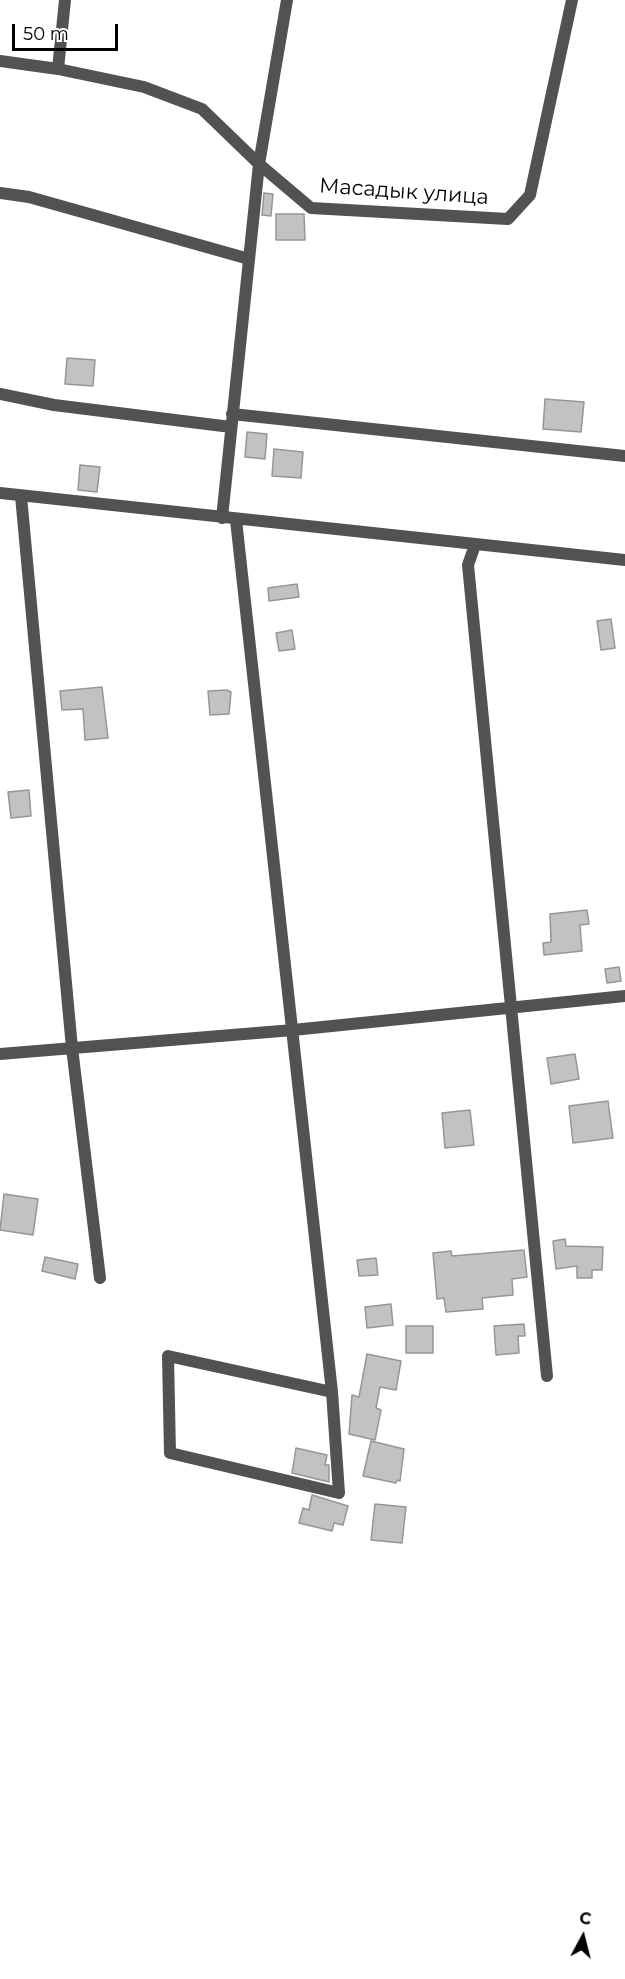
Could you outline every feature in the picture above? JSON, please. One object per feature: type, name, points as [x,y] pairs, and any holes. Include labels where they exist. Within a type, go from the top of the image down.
[{"type":"street","points":[[58,69],[65,0]]},
{"type":"street","points":[[222,518],[259,164],[288,0]]},
{"type":"street","name":"Масадык улица","points":[[0,61],[58,69],[144,87],[202,109],[259,164],[311,208],[508,219],[531,195],[572,0]]},
{"type":"street","points":[[0,193],[28,197],[249,259]]},
{"type":"street","points":[[0,394],[54,405],[625,456]]},
{"type":"street","points":[[0,494],[625,560]]},
{"type":"street","points":[[21,496],[72,1047],[100,1278]]},
{"type":"street","points":[[236,520],[332,1392],[339,1493],[170,1453],[168,1356],[332,1392]]},
{"type":"street","points":[[475,545],[468,565],[547,1376]]},
{"type":"street","points":[[0,1054],[293,1030],[625,996]]},
{"type":"building","points":[[264,193],[273,194],[271,216],[262,215]]},
{"type":"building","points":[[276,214],[304,214],[305,240],[276,240]]},
{"type":"building","points":[[67,358],[95,360],[93,386],[65,384]]},
{"type":"building","points":[[545,399],[584,402],[581,432],[543,429]]},
{"type":"building","points":[[247,432],[267,434],[265,459],[245,457]]},
{"type":"building","points":[[274,449],[303,452],[301,478],[272,476]]},
{"type":"building","points":[[80,465],[100,467],[97,492],[78,490]]},
{"type":"building","points":[[297,584],[299,597],[269,601],[268,588]]},
{"type":"building","points":[[611,619],[615,648],[601,650],[597,621]]},
{"type":"building","points":[[292,630],[295,649],[279,651],[276,633]]},
{"type":"building","points":[[102,687],[108,738],[85,740],[83,709],[62,710],[60,691]]},
{"type":"building","points":[[227,690],[231,692],[229,714],[210,715],[208,691]]},
{"type":"building","points":[[29,790],[31,816],[11,818],[8,792]]},
{"type":"building","points":[[587,910],[589,924],[580,925],[582,951],[544,955],[543,943],[551,942],[550,914]]},
{"type":"building","points":[[619,967],[621,981],[607,983],[605,969]]},
{"type":"building","points":[[575,1054],[579,1079],[551,1084],[547,1058]]},
{"type":"building","points":[[608,1101],[613,1138],[573,1143],[569,1106]]},
{"type":"building","points":[[470,1110],[474,1145],[445,1148],[442,1113]]},
{"type":"building","points":[[4,1194],[38,1199],[33,1235],[0,1230]]},
{"type":"building","points":[[565,1239],[566,1246],[603,1247],[602,1270],[592,1270],[592,1278],[577,1278],[577,1266],[556,1269],[553,1241]]},
{"type":"building","points":[[524,1250],[527,1277],[512,1279],[513,1295],[482,1298],[483,1309],[446,1312],[444,1298],[437,1299],[433,1253],[451,1251],[452,1256]]},
{"type":"building","points":[[45,1257],[78,1264],[75,1279],[42,1271]]},
{"type":"building","points":[[376,1258],[378,1275],[359,1276],[357,1260]]},
{"type":"building","points":[[391,1304],[393,1325],[367,1328],[365,1307]]},
{"type":"building","points":[[524,1324],[525,1336],[518,1336],[519,1353],[496,1355],[494,1326]]},
{"type":"building","points":[[406,1326],[433,1326],[433,1353],[406,1353]]},
{"type":"building","points":[[367,1354],[401,1361],[396,1390],[380,1387],[376,1408],[381,1410],[375,1440],[349,1434],[352,1395],[359,1397]]},
{"type":"building","points":[[371,1441],[404,1449],[400,1481],[397,1480],[396,1483],[363,1476]]},
{"type":"building","points":[[296,1448],[327,1455],[325,1465],[329,1465],[329,1482],[292,1473]]},
{"type":"building","points":[[312,1495],[348,1506],[343,1525],[334,1523],[332,1531],[299,1523],[303,1508],[309,1510]]},
{"type":"building","points":[[375,1504],[406,1507],[402,1543],[371,1540]]}]
